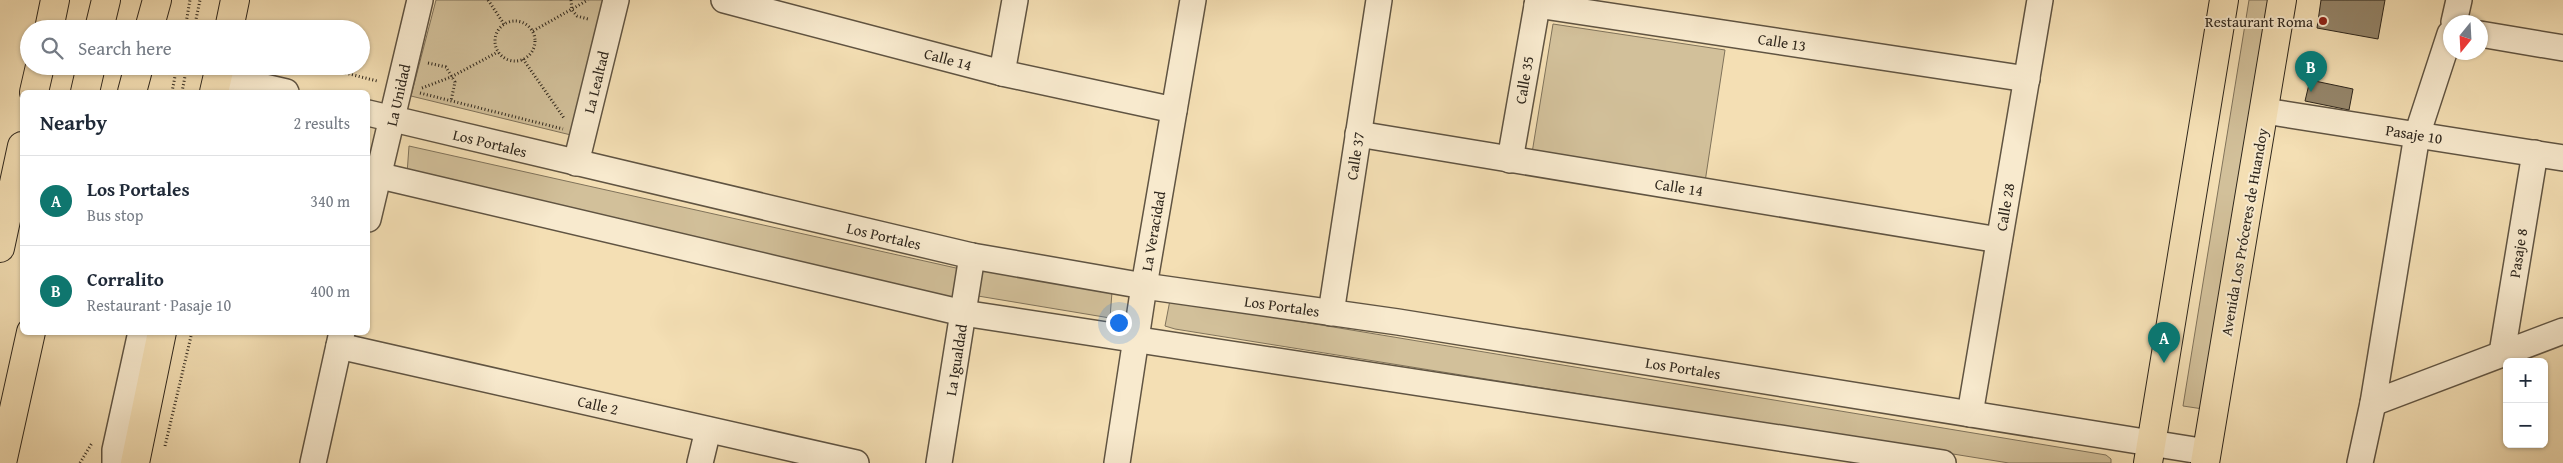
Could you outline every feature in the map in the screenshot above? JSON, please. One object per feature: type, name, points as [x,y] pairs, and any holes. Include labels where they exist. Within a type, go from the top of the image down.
[{"type":"main road","points":[[51,20],[55,0]]},
{"type":"main road","points":[[101,20],[106,0]]},
{"type":"main road","points":[[151,20],[157,0]]},
{"type":"main road","points":[[230,20],[235,0]]},
{"type":"main road","points":[[2150,454],[2224,0]]},
{"type":"main road","name":"Avenida Los Próceres de Huandoy","points":[[2206,458],[2282,0]]},
{"type":"main road","points":[[34,90],[38,75]]},
{"type":"main road","points":[[85,90],[89,75]]},
{"type":"main road","points":[[133,90],[137,75]]},
{"type":"main road","points":[[0,248],[20,155]]},
{"type":"main road","points":[[2,463],[30,335]]},
{"type":"main road","points":[[14,409],[48,335]]},
{"type":"main road","points":[[134,463],[161,335]]},
{"type":"street","name":"La Unidad","points":[[370,196],[372,174],[393,119],[411,87],[420,0]]},
{"type":"street","name":"La Lealtad","points":[[576,163],[616,0]]},
{"type":"street","name":"Calle 14","points":[[724,0],[1002,73],[1174,110]]},
{"type":"street","points":[[1002,73],[1015,0]]},
{"type":"street","name":"La Veracidad","points":[[1116,463],[1193,0]]},
{"type":"street","name":"Calle 37","points":[[1331,313],[1379,0]]},
{"type":"street","name":"Calle 28","points":[[1970,414],[2040,0]]},
{"type":"street","points":[[2456,15],[2459,0]]},
{"type":"street","name":"Calle 13","points":[[1537,2],[2027,79]]},
{"type":"street","name":"Calle 35","points":[[1510,160],[1537,2]]},
{"type":"street","points":[[2488,35],[2563,48]]},
{"type":"street","points":[[2360,463],[2373,403],[2417,135],[2443,55]]},
{"type":"street","points":[[217,78],[276,90]]},
{"type":"street","name":"Pasaje 10","points":[[2264,111],[2563,158]]},
{"type":"street","name":"Los Portales","points":[[370,113],[972,256],[1144,286],[1331,313],[1970,414],[2150,454],[2206,458]]},
{"type":"street","name":"Calle 14","points":[[1358,134],[2000,240]]},
{"type":"street","name":"Pasaje 8","points":[[2502,353],[2535,154]]},
{"type":"street","points":[[372,174],[963,313],[1943,463]]},
{"type":"street","name":"La Igualdad","points":[[939,463],[972,256]]},
{"type":"street","points":[[2373,403],[2563,331]]},
{"type":"street","points":[[115,463],[115,450],[140,335]]},
{"type":"street","points":[[313,463],[341,339]]},
{"type":"street","name":"Calle 2","points":[[341,339],[708,430],[856,463]]},
{"type":"street","points":[[700,463],[708,430]]},
{"type":"path","points":[[187,20],[190,0]]},
{"type":"path","points":[[196,20],[200,0]]},
{"type":"path","points":[[488,0],[504,24]]},
{"type":"path","points":[[572,0],[572,10],[577,16],[591,20]]},
{"type":"path","points":[[533,31],[588,0]]},
{"type":"path","points":[[520,21],[533,31],[534,47],[523,59],[509,60],[498,52],[495,37],[504,24],[520,21]]},
{"type":"path","points":[[411,87],[451,77],[498,52]]},
{"type":"path","points":[[425,71],[430,54]]},
{"type":"path","points":[[523,59],[568,124]]},
{"type":"path","points":[[427,63],[446,67],[455,82],[451,102]]},
{"type":"path","points":[[172,90],[175,75]]},
{"type":"path","points":[[183,90],[186,75]]},
{"type":"path","points":[[358,75],[411,87],[420,94],[564,130]]},
{"type":"path","points":[[411,87],[424,80]]},
{"type":"path","points":[[163,454],[191,335]]},
{"type":"shaded area","points":[[436,0],[605,0],[575,136],[411,96]]},
{"type":"shaded area","points":[[2249,0],[2270,0],[2203,409],[2183,406]]},
{"type":"shaded area","points":[[1553,24],[1725,50],[1705,182],[1532,153]]},
{"type":"shaded area","points":[[409,146],[956,268],[962,274],[953,298],[407,174]]},
{"type":"shaded area","points":[[980,268],[1112,292],[1110,318],[978,296]]},
{"type":"shaded area","points":[[1170,300],[2106,455],[2111,459],[2111,463],[2009,463],[1175,329],[1165,326]]},
{"type":"building","points":[[2321,0],[2385,0],[2378,39],[2317,28]]},
{"type":"building","points":[[2310,80],[2353,89],[2349,110],[2305,101]]},
{"type":"place","name":"Restaurant Roma","points":[[2323,21]]},
{"type":"place","name":"Corralito","points":[[2311,92]]},
{"type":"place","name":"Los Portales","points":[[2164,363]]}]
